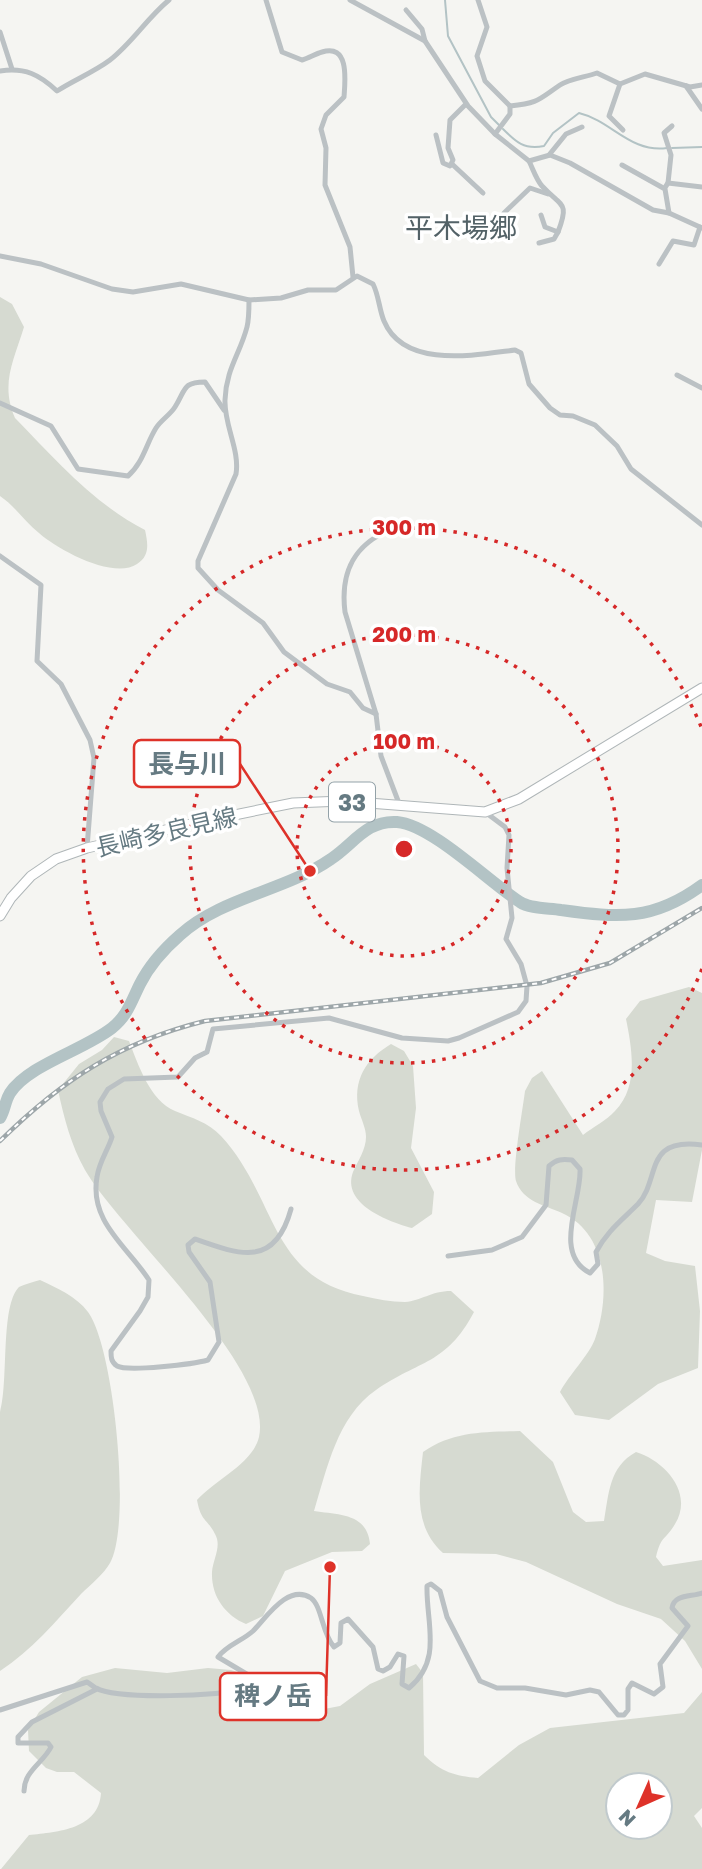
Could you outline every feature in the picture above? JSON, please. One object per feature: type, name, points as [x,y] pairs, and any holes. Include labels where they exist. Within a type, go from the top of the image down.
[{"type":"main road","name":"長崎多良見線","points":[[0,916],[11,898],[31,876],[56,859],[87,848],[293,803],[343,801],[485,812],[519,799],[702,688]]},
{"type":"street","points":[[0,71],[12,69],[39,74],[57,91],[109,61],[132,39],[149,16],[169,0]]},
{"type":"street","points":[[265,0],[282,52],[302,60],[325,51],[333,52],[341,56],[344,62],[344,97],[326,116],[321,129],[326,148],[325,185],[350,247],[353,277]]},
{"type":"street","points":[[350,0],[425,41]]},
{"type":"street","points":[[478,0],[487,27],[477,56],[485,81],[510,106],[533,104],[550,95],[560,84],[597,74],[620,84],[645,74],[686,86],[702,85]]},
{"type":"street","points":[[406,10],[422,29],[425,41],[466,104],[529,161],[541,185],[564,206],[565,213],[554,240],[539,243]]},
{"type":"street","points":[[0,32],[12,69]]},
{"type":"street","points":[[620,84],[609,117],[623,130]]},
{"type":"street","points":[[686,86],[702,109]]},
{"type":"street","points":[[466,104],[450,120],[448,148],[452,164],[484,193]]},
{"type":"street","points":[[497,132],[504,123],[510,106]]},
{"type":"street","points":[[529,161],[549,155],[566,134],[582,127]]},
{"type":"street","points":[[669,213],[666,186],[670,153],[664,133],[672,127]]},
{"type":"street","points":[[436,135],[443,163],[446,166],[452,164]]},
{"type":"street","points":[[549,155],[570,163],[653,210],[669,213],[701,228],[694,245],[673,241],[659,264]]},
{"type":"street","points":[[622,165],[666,186],[702,187]]},
{"type":"street","points":[[504,213],[530,188],[551,194]]},
{"type":"street","points":[[541,215],[545,227],[558,232]]},
{"type":"street","points":[[0,256],[41,264],[112,289],[134,292],[181,284],[249,300],[281,298],[309,290],[336,290],[358,276],[373,284],[384,323],[410,349],[454,356],[515,350],[521,354],[529,384],[550,408],[560,415],[573,416],[595,425],[617,446],[631,469],[702,525]]},
{"type":"street","points":[[249,300],[247,327],[228,376],[226,413],[237,465],[236,474],[198,561],[198,568],[218,590],[263,623],[284,653],[327,684],[350,692],[363,708],[376,714]]},
{"type":"street","points":[[677,375],[702,388]]},
{"type":"street","points":[[0,403],[51,426],[78,469],[113,476],[128,476],[136,469],[156,428],[176,406],[183,387],[190,382],[205,382],[226,413]]},
{"type":"street","points":[[392,529],[366,542],[354,555],[343,595],[345,612],[376,714],[382,756],[400,806]]},
{"type":"street","points":[[0,556],[41,585],[37,661],[61,684],[90,740],[94,758],[87,848]]},
{"type":"street","points":[[291,1209],[283,1232],[271,1246],[258,1253],[234,1253],[195,1239],[188,1245],[189,1252],[213,1291],[213,1312],[219,1342],[208,1360],[188,1365],[131,1368],[119,1367],[112,1361],[110,1351],[148,1297],[149,1280],[106,1226],[98,1195],[96,1178],[112,1136],[100,1102],[108,1089],[124,1079],[178,1077],[195,1058],[207,1052],[214,1029],[330,1018],[402,1038],[448,1041],[518,1012],[526,1001],[527,986],[521,964],[506,939],[510,927],[509,835],[505,827],[485,812]]},
{"type":"street","points":[[448,1256],[492,1250],[522,1237],[546,1205],[549,1166],[558,1159],[565,1159],[572,1160],[580,1168],[571,1246],[577,1263],[590,1273],[598,1264],[596,1252],[604,1238],[642,1198],[661,1155],[679,1145],[702,1145]]},
{"type":"street","points":[[24,1791],[24,1783],[31,1770],[51,1747],[48,1742],[18,1744],[18,1737],[32,1722],[97,1689],[188,1695],[246,1689],[251,1685],[250,1676],[218,1657],[224,1648],[253,1632],[278,1604],[299,1595],[310,1598],[317,1605],[322,1627],[334,1647],[340,1643],[341,1623],[348,1619],[373,1647],[378,1670],[383,1671],[390,1667],[398,1654],[404,1656],[402,1684],[409,1688],[420,1678],[431,1650],[427,1586],[431,1584],[440,1591],[447,1617],[480,1681],[496,1688],[525,1688],[566,1695],[590,1690],[599,1692],[618,1715],[628,1710],[628,1689],[632,1683],[654,1694],[663,1687],[660,1664],[688,1626],[672,1608],[672,1603],[676,1599],[702,1593]]},
{"type":"street","points":[[0,1710],[87,1682],[97,1689]]},
{"type":"shaded area","points":[[0,297],[12,304],[24,327],[10,372],[9,394],[15,418],[92,494],[145,530],[146,553],[137,564],[127,568],[115,568],[86,561],[48,540],[0,496]]},
{"type":"shaded area","points":[[689,987],[702,993],[702,1150],[692,1202],[656,1200],[646,1253],[665,1261],[695,1266],[700,1311],[698,1368],[658,1384],[609,1420],[575,1415],[560,1392],[595,1339],[603,1305],[602,1268],[589,1236],[578,1223],[529,1198],[519,1188],[515,1174],[525,1091],[532,1078],[542,1071],[583,1135],[612,1114],[628,1091],[632,1067],[626,1019],[640,1001]]},
{"type":"shaded area","points":[[114,1037],[129,1041],[146,1081],[166,1106],[205,1124],[221,1136],[240,1160],[291,1254],[309,1272],[332,1286],[389,1301],[405,1302],[451,1291],[474,1312],[464,1329],[442,1352],[391,1380],[363,1401],[352,1414],[335,1445],[314,1511],[342,1515],[358,1521],[364,1526],[370,1544],[362,1551],[332,1552],[285,1571],[263,1616],[246,1624],[226,1610],[217,1597],[212,1572],[217,1539],[202,1516],[197,1500],[241,1463],[255,1446],[259,1437],[257,1408],[243,1374],[220,1338],[103,1196],[85,1170],[72,1141],[60,1100],[58,1090],[79,1064],[102,1050]]},
{"type":"shaded area","points":[[391,1044],[404,1051],[413,1066],[416,1108],[411,1148],[434,1192],[432,1214],[412,1228],[369,1210],[354,1193],[351,1183],[366,1141],[357,1100],[359,1080],[374,1056]]},
{"type":"shaded area","points":[[40,1280],[78,1301],[88,1312],[97,1331],[106,1360],[117,1436],[120,1512],[110,1563],[101,1575],[33,1645],[0,1671],[0,1412],[7,1327],[9,1310],[19,1287]]},
{"type":"shaded area","points":[[520,1431],[553,1462],[573,1512],[586,1522],[604,1521],[615,1473],[627,1458],[636,1452],[657,1463],[674,1480],[679,1490],[680,1512],[672,1529],[662,1541],[656,1557],[663,1566],[702,1560],[702,1669],[685,1641],[661,1619],[617,1604],[526,1562],[496,1554],[443,1553],[433,1542],[422,1519],[420,1506],[423,1452],[458,1436]]},
{"type":"shaded area","points":[[416,1664],[423,1673],[424,1755],[449,1772],[478,1778],[519,1745],[550,1728],[684,1713],[702,1692],[702,1808],[694,1816],[702,1828],[702,1869],[1,1869],[29,1835],[75,1826],[93,1814],[99,1805],[101,1793],[74,1772],[57,1772],[46,1768],[29,1751],[28,1730],[39,1712],[82,1677],[115,1668],[167,1673],[208,1668],[231,1670],[272,1683],[319,1710],[340,1706],[370,1684]]},
{"type":"waterway","points":[[445,0],[448,36],[491,117],[499,125]]},
{"type":"waterway","points":[[503,129],[521,144],[531,147],[544,146],[553,133],[579,113],[642,146],[667,148]]},
{"type":"waterway","points":[[672,148],[702,147]]},
{"type":"waterway","points":[[0,1118],[8,1096],[18,1083],[43,1066],[100,1036],[122,1018],[148,971],[180,935],[215,912],[313,870],[361,834],[386,822],[411,825],[427,833],[520,902],[534,907],[601,915],[635,914],[667,905],[702,885]]},
{"type":"railway","points":[[0,1141],[46,1099],[94,1066],[119,1052],[174,1030],[205,1021],[541,983],[610,963],[702,908]]},
{"type":"place","name":"長与川","points":[[310,871]]},
{"type":"place","name":"稗ノ岳","points":[[330,1567]]},
{"type":"district","name":"平木場郷","points":[[461,227]]}]
